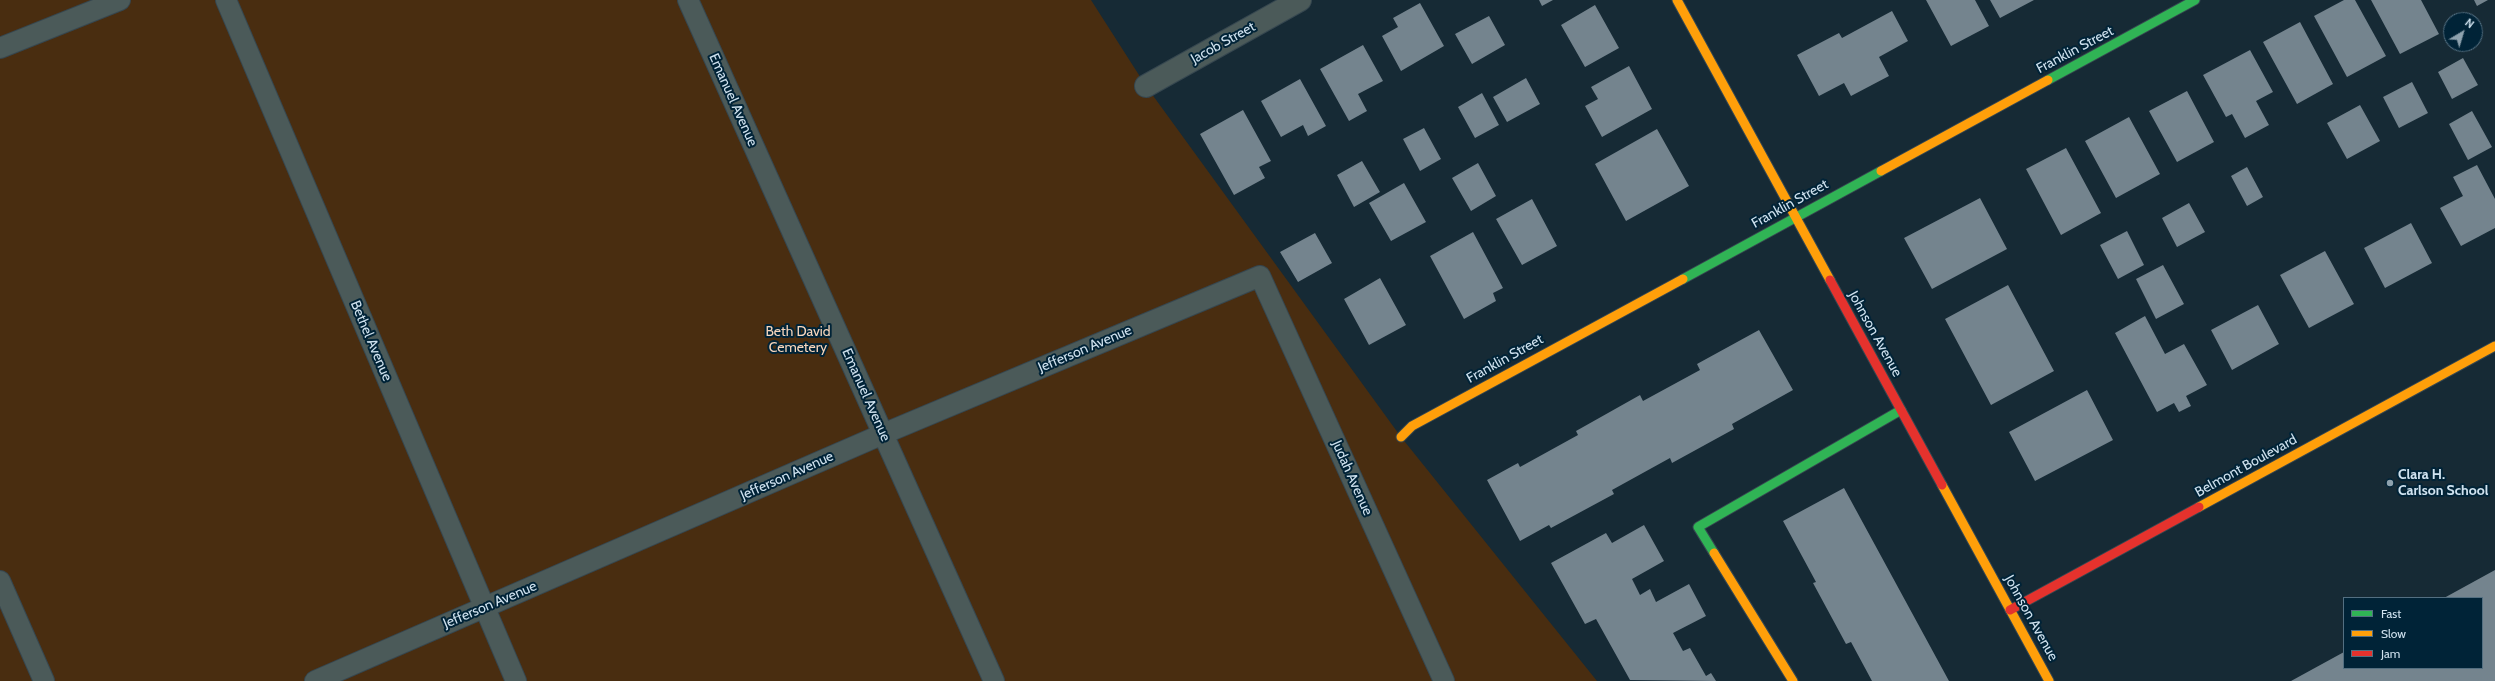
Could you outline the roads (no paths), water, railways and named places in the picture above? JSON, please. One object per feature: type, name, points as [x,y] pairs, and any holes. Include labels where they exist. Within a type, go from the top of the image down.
[{"type":"street","name":"Jacob Street","points":[[1146,86],[1300,0]]},
{"type":"street","name":"Johnson Avenue","points":[[1677,0],[2049,681]]},
{"type":"street","name":"Franklin Street","points":[[1401,437],[1412,426],[2195,0]]},
{"type":"street","name":"Belmont Boulevard","points":[[2010,610],[2495,346]]},
{"type":"street","points":[[1793,681],[1698,527],[1900,410]]},
{"type":"lane","points":[[0,48],[120,0]]},
{"type":"lane","name":"Bethel Avenue","points":[[226,0],[516,681]]},
{"type":"lane","name":"Emanuel Avenue","points":[[688,0],[994,681]]},
{"type":"lane","name":"Jefferson Avenue","points":[[315,681],[883,434],[1260,276]]},
{"type":"lane","name":"Judah Avenue","points":[[1260,276],[1444,681]]},
{"type":"lane","points":[[0,581],[44,681]]},
{"type":"place","name":"Clara H. Carlson School","points":[[2390,483]]},
{"type":"park label","name":"Beth David Cemetery","points":[[798,340]]}]
